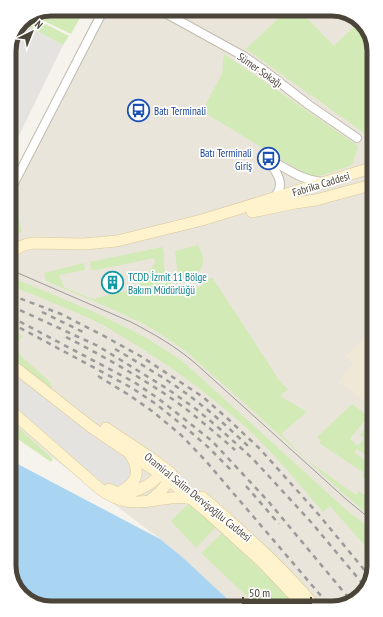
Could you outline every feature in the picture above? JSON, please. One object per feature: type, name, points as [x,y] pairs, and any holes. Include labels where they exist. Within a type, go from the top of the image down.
[{"type":"main road","name":"Fabrika Caddesi","points":[[202,220],[367,169]]},
{"type":"main road","points":[[16,249],[33,243],[84,244],[117,240],[202,220],[316,200],[367,187]]},
{"type":"main road","points":[[16,368],[91,427],[130,454],[167,475]]},
{"type":"main road","name":"Oramiral Salim Dervişoğllu Caddesi","points":[[49,394],[148,456],[192,500],[262,562],[299,601]]},
{"type":"main road","points":[[16,415],[113,497],[126,502],[148,501],[175,497],[182,497],[192,500]]},
{"type":"main road","points":[[120,493],[133,483],[136,476],[137,468],[130,454]]},
{"type":"main road","points":[[84,474],[113,491],[120,493],[137,490],[154,480],[167,475]]},
{"type":"main road","points":[[148,501],[160,492],[167,475]]},
{"type":"main road","name":"Oramiral Salim Dervişoğllu Caddesi","points":[[167,475],[212,506],[255,544],[288,576],[310,601]]},
{"type":"street","points":[[16,179],[100,16]]},
{"type":"street","name":"Sümer Sokağı","points":[[171,16],[261,68],[357,138]]},
{"type":"street","points":[[271,200],[280,189],[280,183],[277,172],[268,159],[302,178],[324,182]]},
{"type":"shaded area","points":[[94,16],[334,16],[351,22],[358,28],[365,40],[367,51],[367,570],[361,585],[355,592],[343,599],[332,601],[230,601],[181,556],[160,539],[16,430],[16,186]]},
{"type":"shaded area","points":[[27,26],[63,45],[16,142],[17,42],[23,30]]},
{"type":"shaded area","points":[[367,336],[367,403],[338,382],[353,364],[346,355]]},
{"type":"shaded area","points":[[16,374],[124,458],[129,463],[132,472],[129,480],[116,487],[96,477],[22,413],[16,420]]},
{"type":"green space","points":[[51,16],[81,16],[71,34],[39,19]]},
{"type":"green space","points":[[281,16],[305,16],[334,46],[355,25],[365,40],[367,51],[367,135],[246,49]]},
{"type":"green space","points":[[36,20],[69,36],[63,45],[27,26]]},
{"type":"green space","points":[[224,54],[358,146],[352,165],[324,175],[310,177],[202,111],[222,74]]},
{"type":"green space","points":[[16,215],[18,215],[22,232],[16,233]]},
{"type":"green space","points":[[198,245],[203,260],[203,264],[199,272],[190,279],[178,275],[175,251]]},
{"type":"green space","points":[[162,247],[164,252],[166,275],[176,288],[185,292],[190,291],[199,287],[212,277],[281,383],[288,389],[280,396],[307,412],[281,434],[308,461],[356,495],[359,491],[367,497],[367,513],[345,495],[183,349],[146,325],[46,281],[44,273],[84,263],[85,270],[59,275],[64,287],[92,299],[131,290],[143,280],[155,263],[154,258],[91,270],[90,262]]},
{"type":"green space","points":[[16,279],[94,312],[131,330],[181,360],[344,508],[367,526],[367,548],[330,506],[323,512],[262,442],[227,410],[158,359],[103,325],[69,309],[16,288]]},
{"type":"green space","points":[[16,332],[23,336],[17,343],[16,349]]},
{"type":"green space","points":[[16,349],[22,357],[50,382],[52,389],[16,361]]},
{"type":"green space","points":[[352,404],[367,415],[350,439],[358,446],[364,438],[360,435],[367,425],[367,456],[357,449],[354,452],[367,461],[367,480],[362,476],[364,473],[319,443],[321,441],[317,437]]},
{"type":"green space","points":[[16,426],[53,459],[51,462],[16,438]]},
{"type":"green space","points":[[187,505],[191,506],[216,527],[196,548],[171,521]]},
{"type":"green space","points":[[222,533],[291,601],[252,601],[201,553]]},
{"type":"water","points":[[16,463],[160,539],[181,556],[230,601],[49,601],[32,595],[22,585],[16,570]]},
{"type":"tram line","points":[[16,272],[131,322],[180,351],[367,516]]},
{"type":"railway","points":[[16,297],[61,314],[104,336],[142,357],[203,397],[260,449],[319,515],[366,572]]},
{"type":"railway","points":[[16,308],[98,346],[166,388],[196,409],[253,459],[311,522],[362,583]]},
{"type":"railway","points":[[42,312],[85,333]]},
{"type":"railway","points":[[16,320],[134,382],[159,399],[212,441],[268,501],[348,597]]},
{"type":"railway","points":[[16,326],[132,388],[156,404],[208,447],[231,470]]},
{"type":"railway","points":[[66,337],[115,363],[162,392],[209,427],[235,450]]},
{"type":"railway","points":[[115,349],[159,375],[190,396],[219,419],[249,447]]},
{"type":"railway","points":[[98,376],[152,411],[181,435],[205,460],[325,601]]},
{"type":"railway","points":[[246,486],[279,524]]},
{"type":"place","name":"Batı Terminali","points":[[138,111]]},
{"type":"place","name":"Batı Terminali Giriş","points":[[268,159]]},
{"type":"place","name":"TCDD İzmit 11 Bölge Bakım Müdürlüğü","points":[[112,283]]}]
